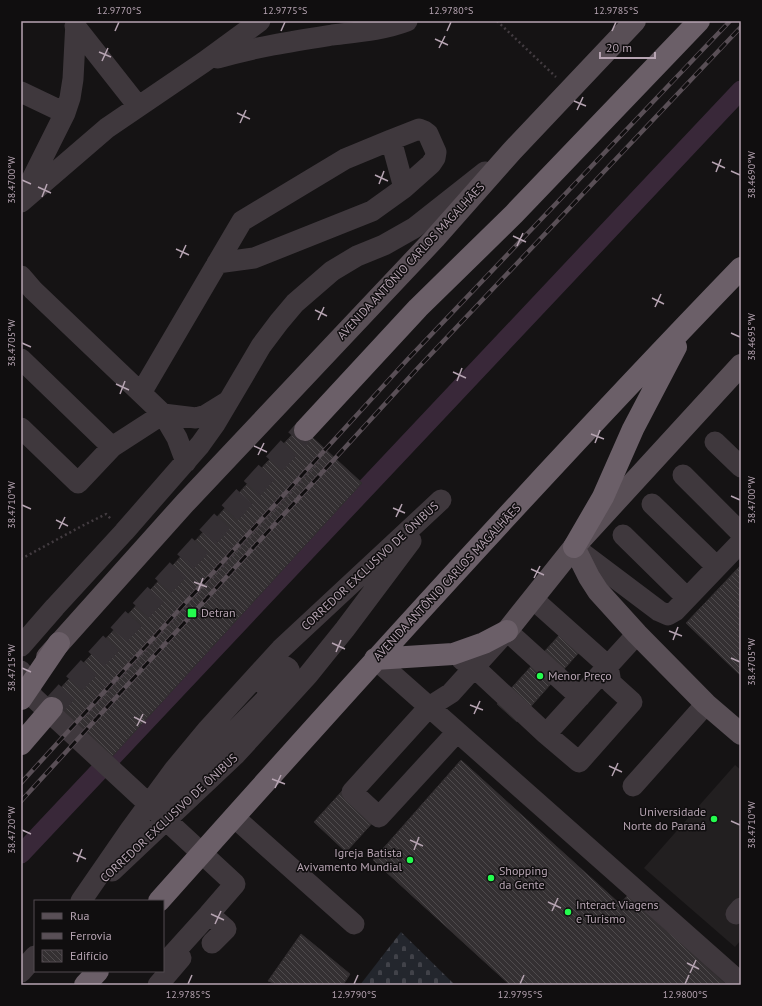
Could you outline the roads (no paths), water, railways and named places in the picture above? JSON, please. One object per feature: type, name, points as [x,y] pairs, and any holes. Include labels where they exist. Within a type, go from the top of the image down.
[{"type":"highway","points":[[305,430],[418,308],[536,191],[698,21]]},
{"type":"highway","name":"AVENIDA ANTÔNIO CARLOS MAGALHÃES","points":[[160,900],[375,659],[593,424],[741,268]]},
{"type":"highway","points":[[574,547],[603,497],[627,442],[652,391],[694,317]]},
{"type":"highway","points":[[375,659],[453,654],[484,643],[507,631]]},
{"type":"highway","points":[[21,699],[59,643]]},
{"type":"highway","points":[[21,744],[52,708]]},
{"type":"highway","points":[[86,985],[97,972]]},
{"type":"main road","name":"AVENIDA ANTÔNIO CARLOS MAGALHÃES","points":[[21,687],[185,503],[435,238],[512,151],[635,21]]},
{"type":"main road","points":[[507,631],[574,547],[741,364]]},
{"type":"main road","points":[[574,547],[598,591],[637,634],[706,704],[741,734]]},
{"type":"main road","points":[[551,577],[568,578],[598,591]]},
{"type":"street","points":[[21,201],[107,128],[204,62],[260,21]]},
{"type":"street","points":[[309,21],[323,36]]},
{"type":"street","points":[[204,62],[252,49],[323,36],[390,27],[407,21]]},
{"type":"street","points":[[76,23],[138,106]]},
{"type":"street","points":[[21,201],[70,98],[73,79],[76,23]]},
{"type":"street","points":[[21,92],[64,113]]},
{"type":"street","points":[[141,393],[217,263],[242,221],[345,159],[419,129],[428,134],[436,152],[435,158],[431,164],[404,188],[372,211],[254,258],[217,263]]},
{"type":"street","points":[[391,140],[404,188]]},
{"type":"street","points":[[21,646],[186,462],[211,429],[261,346],[295,303],[332,271],[357,256],[384,245],[414,228],[512,151]]},
{"type":"street","points":[[21,276],[163,414],[177,438],[186,462]]},
{"type":"street","points":[[21,359],[112,447]]},
{"type":"street","points":[[21,428],[78,483],[112,447],[163,414],[196,418],[206,415],[229,401]]},
{"type":"street","points":[[715,442],[741,467]]},
{"type":"street","points":[[683,475],[741,533]]},
{"type":"street","name":"CORREDOR EXCLUSIVO DE ÔNIBUS","points":[[82,900],[134,824],[174,770],[208,729],[281,649],[441,500],[345,629],[308,674],[236,754],[82,900]]},
{"type":"street","points":[[652,504],[717,567]]},
{"type":"street","points":[[623,535],[687,598]]},
{"type":"street","points":[[574,547],[664,614],[668,615],[675,611],[741,542]]},
{"type":"street","points":[[453,654],[474,667],[546,734],[579,762],[632,702],[611,683],[608,666],[533,599]]},
{"type":"street","points":[[457,732],[380,817],[352,792],[428,707],[451,694],[507,631],[580,697]]},
{"type":"street","points":[[546,734],[637,634]]},
{"type":"street","points":[[375,659],[741,983]]},
{"type":"street","points":[[155,811],[289,676],[289,668],[281,668],[203,756]]},
{"type":"street","points":[[21,671],[33,697],[72,730],[155,811],[235,884],[164,964]]},
{"type":"street","points":[[633,786],[706,704]]},
{"type":"street","points":[[234,817],[354,924]]},
{"type":"street","points":[[158,985],[206,940],[226,929],[208,914]]},
{"type":"street","points":[[21,972],[34,957]]},
{"type":"street","points":[[145,985],[156,972]]},
{"type":"waterway","points":[[21,854],[741,90]]},
{"type":"tunnel","points":[[52,708],[305,430]]},
{"type":"railway","points":[[21,783],[407,360],[730,21]]},
{"type":"railway","points":[[21,801],[417,369],[741,27]]},
{"type":"place","name":"Detran","points":[[192,613]]},
{"type":"place","name":"Menor Preço","points":[[540,676]]},
{"type":"place","name":"Universidade Norte do Paraná","points":[[714,819]]},
{"type":"place","name":"Igreja Batista Avivamento Mundial","points":[[410,860]]},
{"type":"place","name":"Shopping da Gente","points":[[491,878]]},
{"type":"place","name":"Interact Viagens e Turismo","points":[[568,912]]}]
